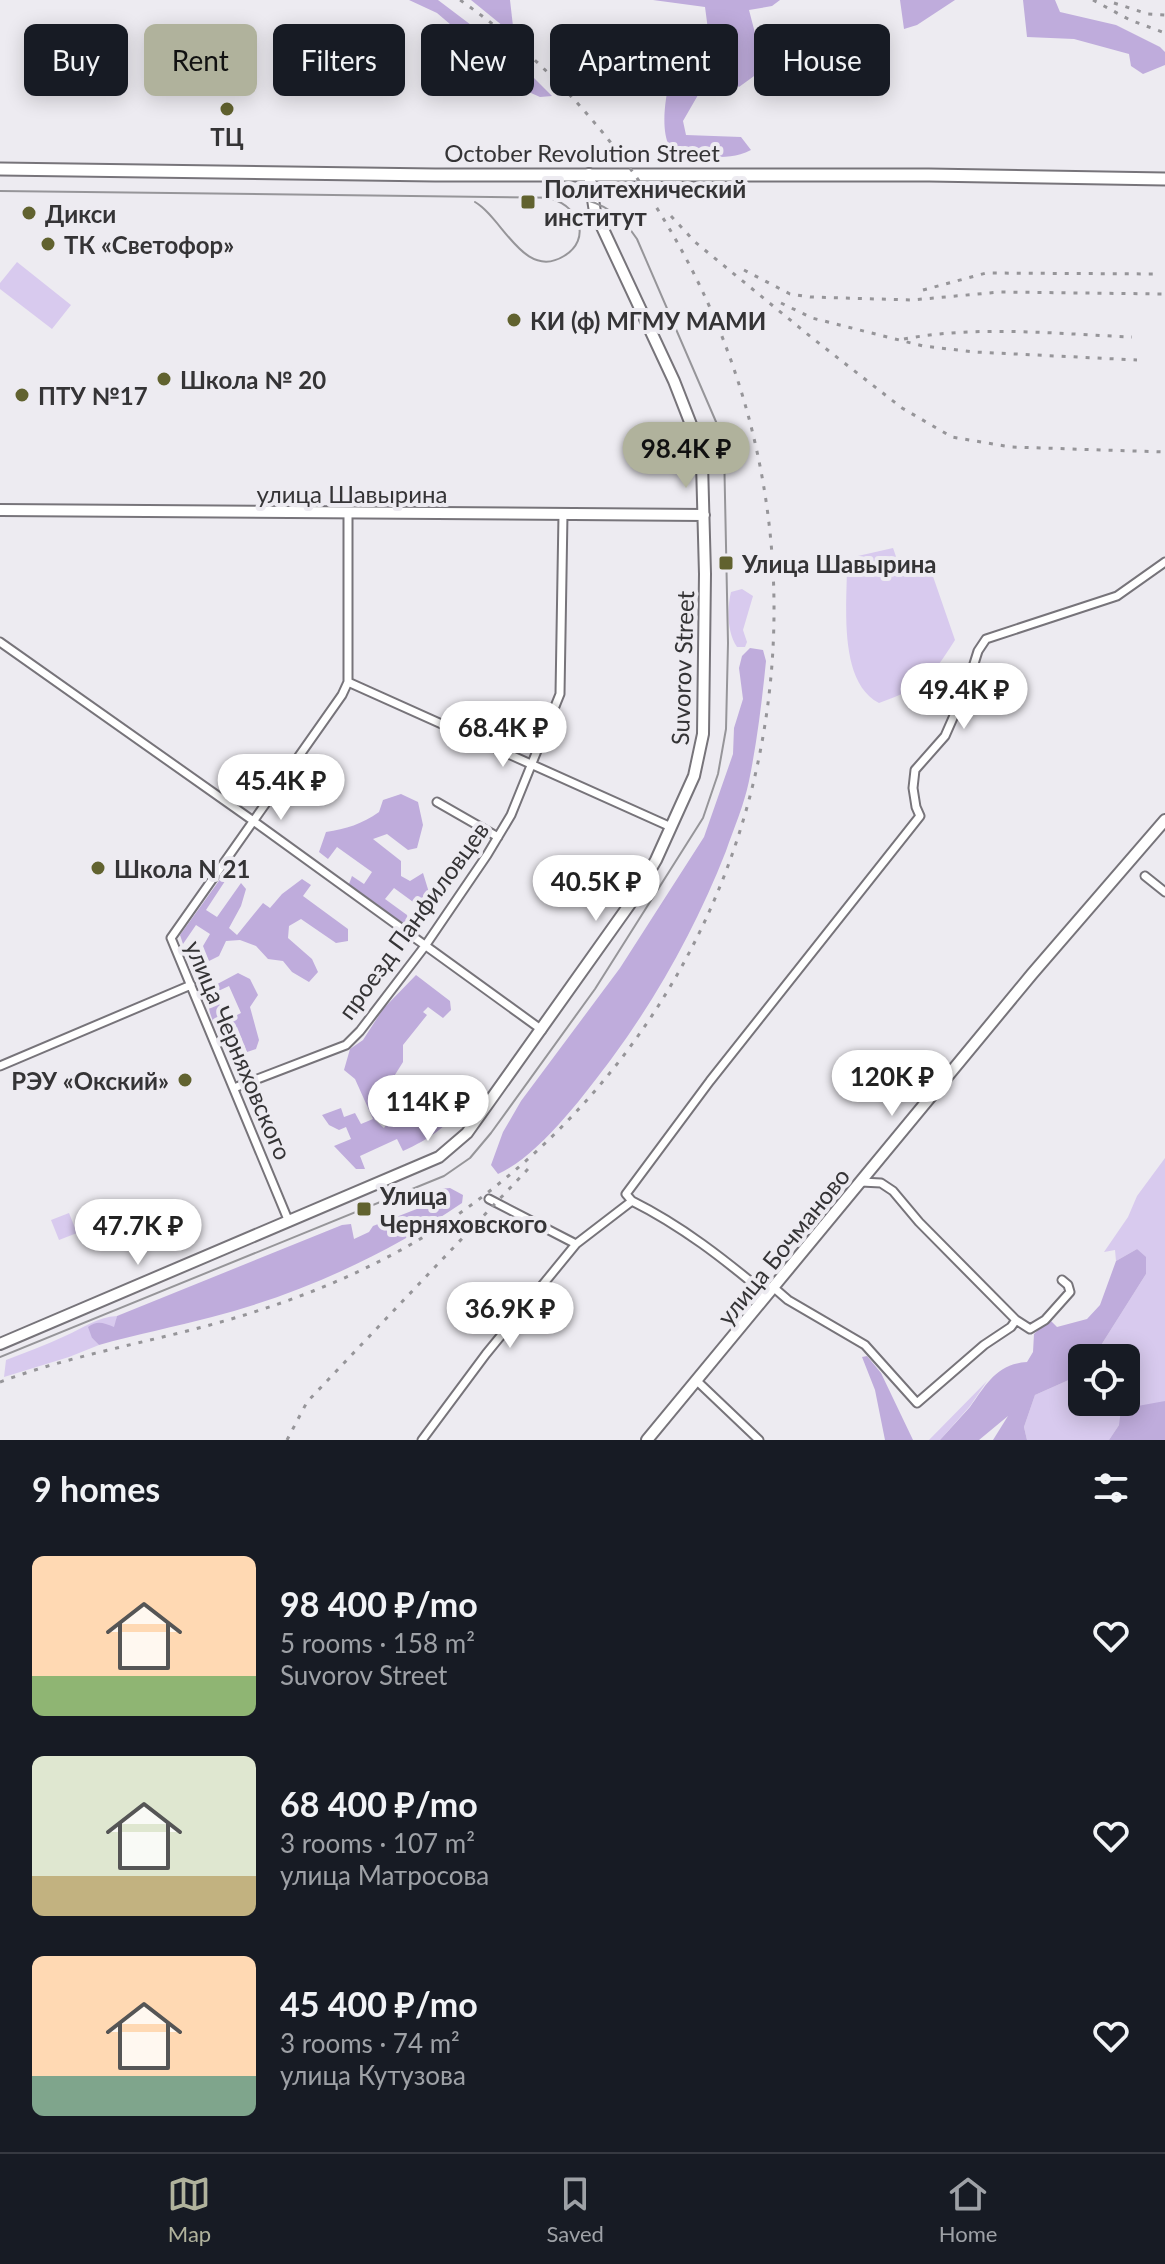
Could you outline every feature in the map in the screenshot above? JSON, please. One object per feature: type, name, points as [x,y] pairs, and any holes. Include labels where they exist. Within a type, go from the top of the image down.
[{"type":"main road","name":"October Revolution Street","points":[[0,169],[1165,179]]},
{"type":"street","name":"Suvorov Street","points":[[0,1344],[439,1157],[467,1133],[632,901],[656,860],[694,776],[703,734],[702,463],[693,428],[664,358],[595,212],[589,174]]},
{"type":"street","name":"улица Шавырина","points":[[0,510],[704,515]]},
{"type":"street","points":[[348,513],[348,682],[671,827]]},
{"type":"street","name":"проезд Панфиловцев","points":[[234,1088],[346,1045],[425,946],[511,815],[560,694],[563,514]]},
{"type":"street","points":[[1016,1320],[917,1403],[865,1345],[770,1291],[705,1244],[669,1220],[632,1201],[626,1194],[710,1081],[920,816],[913,788],[915,770],[945,736],[967,686],[978,651],[986,639],[1117,596],[1165,562]]},
{"type":"street","points":[[0,642],[542,1030]]},
{"type":"street","name":"улица Черняховского","points":[[289,1222],[171,938],[342,695],[348,682]]},
{"type":"street","points":[[437,802],[498,837]]},
{"type":"street","name":"улица Бочманово","points":[[647,1440],[1032,974],[1165,820]]},
{"type":"street","points":[[1145,876],[1165,892]]},
{"type":"street","points":[[0,1066],[191,985]]},
{"type":"street","points":[[861,1182],[881,1183],[893,1191],[919,1222],[1016,1320],[1030,1329],[1045,1320],[1070,1292],[1062,1280]]},
{"type":"street","points":[[489,1199],[576,1244]]},
{"type":"street","points":[[422,1440],[486,1354],[576,1244],[632,1201]]},
{"type":"street","points":[[697,1381],[759,1440]]},
{"type":"shaded area","points":[[409,0],[438,0],[470,24],[450,24],[437,13]]},
{"type":"shaded area","points":[[471,0],[510,0],[513,24],[500,24]]},
{"type":"shaded area","points":[[653,0],[780,0],[772,6],[749,10],[754,29],[754,76],[739,87],[738,24],[707,24],[705,7]]},
{"type":"shaded area","points":[[900,0],[955,0],[917,25],[904,29]]},
{"type":"shaded area","points":[[1023,0],[1055,0],[1060,12],[1116,25],[1160,47],[1165,52],[1165,65],[1143,74],[1131,66],[1129,54],[1074,39],[1027,37]]},
{"type":"shaded area","points":[[534,78],[552,96],[534,94]]},
{"type":"shaded area","points":[[667,96],[697,96],[683,121],[686,135],[741,137],[751,150],[736,156],[694,160],[678,157],[667,140]]},
{"type":"shaded area","points":[[17,262],[71,305],[52,329],[0,289],[0,283]]},
{"type":"shaded area","points":[[893,548],[900,568],[928,562],[955,640],[924,680],[906,692],[879,703],[866,693],[851,661],[846,621],[847,565],[849,558]]},
{"type":"shaded area","points":[[742,589],[753,596],[743,630],[747,642],[745,647],[737,647],[730,627],[729,606],[731,592]]},
{"type":"shaded area","points":[[750,648],[763,650],[766,661],[752,766],[739,816],[703,906],[661,984],[601,1073],[545,1139],[498,1174],[491,1165],[503,1132],[521,1101],[620,968],[704,837],[733,754],[734,728],[743,699],[739,668],[742,656]]},
{"type":"shaded area","points":[[401,794],[418,802],[423,825],[417,848],[408,850],[387,834],[373,839],[401,861],[401,876],[410,881],[423,873],[431,899],[420,907],[394,888],[385,899],[407,915],[410,928],[349,884],[352,876],[364,884],[372,872],[337,847],[328,859],[319,852],[326,832],[366,820],[379,812],[383,800]]},
{"type":"shaded area","points":[[226,871],[229,875],[206,910],[217,917],[241,883],[246,889],[229,928],[237,935],[263,903],[270,908],[302,879],[311,885],[303,896],[348,929],[348,941],[336,943],[301,919],[289,926],[288,938],[312,959],[318,972],[309,982],[292,972],[283,961],[268,959],[256,946],[240,940],[226,941],[219,956],[209,961],[203,946],[210,934],[196,925],[183,944],[180,935]]},
{"type":"shaded area","points":[[238,973],[250,979],[258,995],[250,1007],[259,1040],[256,1049],[247,1052],[237,1027],[220,1034],[210,1012],[208,989]],"holes":[[[229,986],[241,1013],[227,1020],[214,993]]]},
{"type":"shaded area","points":[[416,975],[450,1001],[451,1010],[443,1018],[428,1007],[423,1012],[427,1015],[403,1045],[403,1062],[393,1078],[399,1090],[397,1100],[384,1107],[374,1119],[384,1128],[390,1119],[403,1112],[412,1124],[438,1107],[444,1096],[455,1095],[466,1103],[445,1125],[422,1142],[403,1151],[397,1139],[360,1156],[365,1169],[356,1169],[334,1146],[351,1139],[346,1127],[339,1130],[329,1125],[322,1115],[341,1108],[344,1117],[355,1113],[361,1124],[373,1119],[355,1079],[344,1070],[350,1049],[363,1040],[383,1009]]},
{"type":"shaded area","points":[[1165,1158],[1165,1401],[1140,1414],[1140,1344],[1102,1344],[1146,1274],[1137,1249],[1116,1261],[1115,1250],[1104,1252],[1128,1217],[1137,1196]]},
{"type":"shaded area","points":[[450,1188],[463,1195],[462,1203],[403,1240],[310,1285],[198,1321],[99,1345],[92,1338],[88,1327],[95,1323],[114,1327],[117,1316],[342,1225],[351,1224],[354,1239],[369,1232],[373,1226],[427,1205],[439,1189]]},
{"type":"shaded area","points":[[69,1213],[77,1233],[59,1240],[51,1220]]},
{"type":"shaded area","points":[[1137,1249],[1146,1257],[1146,1274],[1102,1344],[1068,1344],[1068,1380],[1035,1395],[1024,1427],[1027,1440],[993,1440],[1008,1416],[979,1440],[940,1440],[993,1377],[1007,1367],[1027,1362],[1033,1352],[1034,1334],[1049,1319],[1057,1327],[1087,1319],[1100,1305],[1116,1261]]},
{"type":"shaded area","points":[[117,1316],[115,1327],[92,1338],[99,1345],[4,1377],[6,1360],[97,1321]]},
{"type":"shaded area","points":[[867,1356],[881,1373],[913,1440],[885,1440],[875,1390],[862,1357]]},
{"type":"shaded area","points":[[1068,1380],[1068,1416],[1136,1416],[1119,1425],[1109,1440],[1027,1440],[1024,1427],[1035,1395]]},
{"type":"shaded area","points":[[987,1381],[940,1440],[929,1440]]},
{"type":"shaded area","points":[[1165,1401],[1165,1440],[1109,1440],[1119,1425],[1120,1416],[1140,1416],[1140,1406]]},
{"type":"tram line","points":[[0,191],[578,198],[612,212],[637,239],[720,431],[724,448],[728,643],[726,729],[718,774],[703,818],[595,989],[470,1158],[444,1176],[0,1357]]},
{"type":"tram line","points":[[475,202],[525,254],[537,260],[550,261],[573,249],[580,233],[575,216],[552,199]]},
{"type":"railway","points":[[0,1382],[72,1359],[262,1310],[359,1271],[450,1220],[557,1132],[643,1028],[709,913],[752,789],[772,659],[769,526],[742,394],[690,266],[645,189],[619,153],[561,86],[530,55],[460,0]]},
{"type":"railway","points":[[1093,0],[1130,20],[1165,33]]},
{"type":"railway","points":[[1114,3],[1148,14],[1165,15]]},
{"type":"railway","points":[[671,216],[695,242],[811,337],[902,408],[952,437],[1011,447],[1165,452]]},
{"type":"railway","points":[[744,270],[790,294],[810,297],[912,300],[1000,292],[1165,294]]},
{"type":"railway","points":[[923,290],[986,273],[1159,274]]},
{"type":"railway","points":[[781,303],[812,318],[923,346],[975,352],[1137,360]]},
{"type":"railway","points":[[904,339],[989,331],[1132,337]]},
{"type":"railway","points":[[287,1440],[307,1402],[528,1169]]},
{"type":"place","name":"ТЦ","points":[[227,109]]},
{"type":"place","name":"Политехнический институт","points":[[528,202]]},
{"type":"place","name":"Дикси","points":[[29,213]]},
{"type":"place","name":"ТК «Светофор»","points":[[48,244]]},
{"type":"place","name":"КИ (ф) МГМУ МАМИ","points":[[514,320]]},
{"type":"place","name":"Школа № 20","points":[[164,379]]},
{"type":"place","name":"ПТУ №17","points":[[22,395]]},
{"type":"place","name":"Улица Шавырина","points":[[726,563]]},
{"type":"place","name":"Школа N 21","points":[[98,868]]},
{"type":"place","name":"РЭУ «Окский»","points":[[185,1080]]},
{"type":"place","name":"Улица Черняховского","points":[[364,1209]]}]
